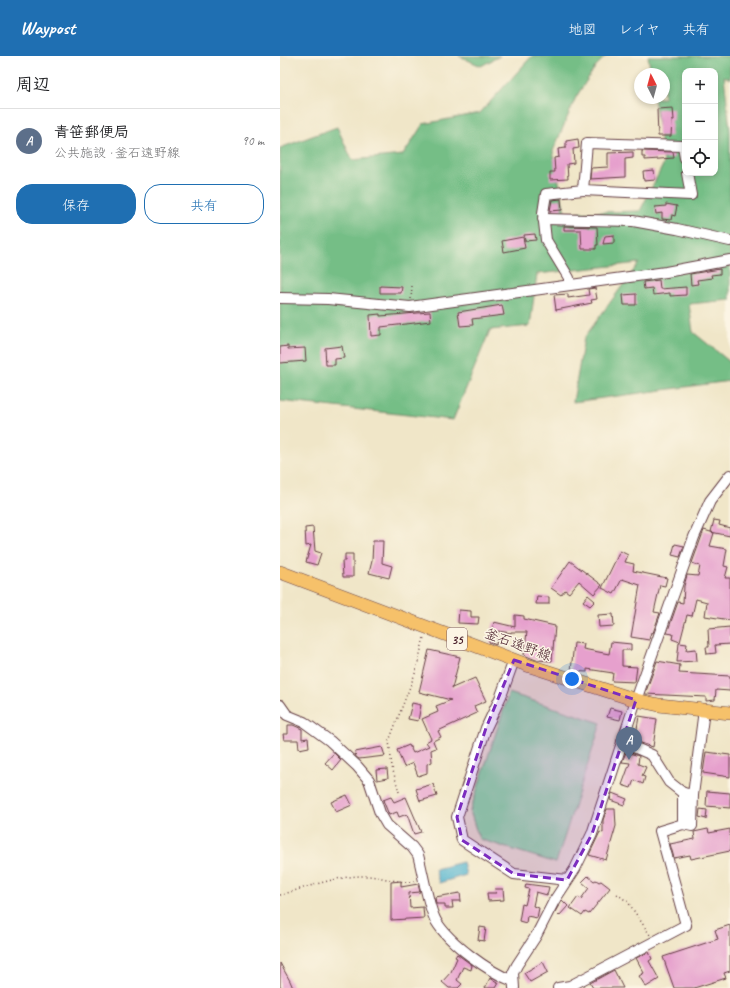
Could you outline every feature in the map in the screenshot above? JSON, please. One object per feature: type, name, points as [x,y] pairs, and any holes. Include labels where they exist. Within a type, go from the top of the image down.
[{"type":"main road","name":"釜石遠野線","points":[[280,572],[514,660],[636,700],[659,705],[730,713]]},
{"type":"street","points":[[583,190],[587,143],[682,146]]},
{"type":"street","points":[[569,285],[569,278],[546,240],[543,219],[546,194],[583,190],[691,195],[688,176]]},
{"type":"street","points":[[543,219],[633,222],[677,228],[730,241]]},
{"type":"street","points":[[280,298],[328,299],[410,307],[666,272],[730,260]]},
{"type":"street","points":[[280,705],[286,715],[304,722],[330,741],[357,766],[369,780],[380,813],[387,825],[412,847],[418,855],[436,922],[465,952],[513,985],[517,965],[536,936],[567,880],[575,869],[592,834],[636,700],[694,537],[710,501],[730,475]]},
{"type":"street","points":[[514,660],[486,728],[457,818],[462,840],[514,874],[567,880]]},
{"type":"street","points":[[558,988],[570,986],[686,925],[660,831],[683,824],[704,710]]},
{"type":"street","points":[[622,742],[652,755],[669,782],[688,794]]},
{"type":"path","points":[[410,307],[412,286]]},
{"type":"path","points":[[399,792],[392,767],[389,741],[416,672],[426,627]]},
{"type":"path","points":[[280,895],[344,878],[368,876],[407,882],[424,879]]},
{"type":"path","points":[[618,894],[628,902],[654,941]]},
{"type":"highlighted area","points":[[514,660],[636,700],[592,834],[567,880],[514,874],[462,840],[457,817],[486,728]]},
{"type":"green space","points":[[459,56],[500,56],[481,66]]},
{"type":"green space","points":[[532,56],[606,56],[596,66],[576,97],[553,151],[565,213],[640,211],[664,163],[655,104],[670,104],[670,68],[650,68],[648,56],[730,56],[730,79],[724,76],[730,131],[730,300],[689,304],[693,332],[730,362],[730,381],[573,402],[584,338],[639,263],[537,274],[530,326],[490,330],[453,420],[280,401],[280,148],[337,127],[352,160],[403,155],[423,124],[480,113]]},
{"type":"green space","points":[[509,693],[601,723],[556,863],[479,839],[470,811]]},
{"type":"water","points":[[463,862],[466,875],[439,883],[435,869]]},
{"type":"building","points":[[673,108],[674,120],[672,120],[671,136],[658,136],[657,109]]},
{"type":"building","points":[[578,139],[579,148],[573,149],[574,163],[567,164],[568,179],[550,180],[550,172],[555,172],[554,158],[559,157],[558,149],[566,148],[566,141]]},
{"type":"building","points":[[642,151],[673,152],[674,158],[645,160],[645,157],[642,157]]},
{"type":"building","points":[[633,152],[633,158],[625,159],[625,177],[590,179],[591,168],[608,167],[608,153]]},
{"type":"building","points":[[654,170],[655,180],[644,181],[643,171]]},
{"type":"building","points":[[561,199],[562,210],[550,211],[552,200]]},
{"type":"building","points":[[666,204],[677,206],[675,216],[672,215],[671,220],[662,219],[662,213],[656,214],[655,207],[666,206]]},
{"type":"building","points":[[564,226],[597,227],[598,245],[596,245],[596,249],[582,249],[581,230],[564,230]]},
{"type":"building","points":[[535,234],[536,240],[525,241],[524,235]]},
{"type":"building","points":[[614,235],[614,243],[603,244],[605,236]]},
{"type":"building","points":[[523,237],[525,248],[504,252],[502,241]]},
{"type":"building","points":[[720,269],[720,274],[711,275],[712,278],[697,280],[698,284],[691,285],[690,274]]},
{"type":"building","points":[[659,280],[660,289],[686,287],[686,295],[670,296],[670,293],[653,295],[652,288],[644,289],[643,282]]},
{"type":"building","points":[[380,286],[402,287],[401,293],[380,293]]},
{"type":"building","points":[[595,288],[597,299],[591,300],[592,303],[556,310],[554,295],[568,294],[568,298],[589,295],[588,289]]},
{"type":"building","points":[[636,294],[636,305],[624,305],[623,295]]},
{"type":"building","points":[[502,305],[504,315],[472,319],[473,325],[460,326],[458,312]]},
{"type":"building","points":[[430,312],[431,321],[381,327],[381,335],[371,336],[370,315],[380,314],[380,316]]},
{"type":"building","points":[[288,346],[288,349],[305,348],[306,361],[280,363],[280,347]]},
{"type":"building","points":[[342,346],[344,358],[335,359],[335,365],[326,365],[325,348]]},
{"type":"building","points":[[714,520],[720,521],[719,525],[730,528],[730,536],[711,532]]},
{"type":"building","points":[[313,527],[315,551],[321,553],[317,565],[306,562],[311,545],[306,546],[305,528]]},
{"type":"building","points":[[704,530],[714,533],[710,546],[727,549],[724,566],[728,567],[725,578],[730,578],[730,620],[705,616],[707,602],[696,599],[692,616],[687,615],[680,642],[672,639],[673,634],[667,633],[678,602],[683,603],[684,586],[687,575],[698,576],[700,566],[692,563]]},
{"type":"building","points":[[373,541],[383,541],[382,563],[392,566],[389,578],[369,573],[372,561]]},
{"type":"building","points":[[675,544],[684,546],[680,557],[672,555]]},
{"type":"building","points":[[620,551],[628,555],[625,562],[634,564],[633,571],[667,578],[665,586],[660,585],[654,612],[660,613],[649,640],[631,637],[640,585],[622,579],[614,594],[602,588]]},
{"type":"building","points":[[345,554],[353,554],[353,577],[343,577],[342,561],[345,561]]},
{"type":"building","points":[[570,561],[602,585],[594,594],[579,581],[569,593],[565,590],[561,595],[551,588]]},
{"type":"building","points":[[588,595],[595,601],[590,606],[583,601]]},
{"type":"building","points":[[537,596],[549,597],[549,604],[536,604]]},
{"type":"building","points":[[459,610],[471,611],[471,617],[479,617],[478,624],[458,623]]},
{"type":"building","points":[[613,614],[614,626],[599,627],[598,615]]},
{"type":"building","points":[[515,615],[524,616],[524,619],[555,626],[552,661],[536,660],[524,655],[527,632],[511,633],[498,631],[496,645],[489,642],[494,622],[515,627]]},
{"type":"building","points":[[730,627],[730,644],[715,645],[716,653],[707,654],[706,647],[709,647],[708,629]]},
{"type":"building","points":[[611,642],[631,644],[631,650],[622,650],[622,666],[637,667],[635,682],[612,681],[613,673],[587,669],[587,672],[571,671],[574,643],[584,644],[583,649],[609,654]]},
{"type":"building","points":[[679,643],[687,644],[686,650],[696,649],[697,661],[677,662]]},
{"type":"building","points":[[429,650],[460,657],[452,688],[475,678],[486,701],[474,706],[477,713],[438,731],[441,737],[433,741],[436,748],[431,750],[432,762],[427,764],[427,773],[418,776],[413,763],[404,767],[397,750],[409,745],[413,753],[429,746],[426,742],[431,739],[422,719],[438,712],[436,706],[451,700],[419,692]]},
{"type":"building","points":[[657,661],[680,665],[679,673],[730,676],[730,691],[716,690],[715,700],[706,701],[706,697],[645,694]]},
{"type":"building","points":[[412,703],[421,705],[418,721],[408,719]]},
{"type":"building","points":[[610,708],[622,711],[620,720],[607,717]]},
{"type":"building","points":[[639,716],[657,719],[653,747],[635,741]]},
{"type":"building","points":[[288,725],[293,725],[302,729],[302,739],[308,738],[309,747],[299,749],[298,740],[284,740],[283,734],[288,734]]},
{"type":"building","points":[[382,747],[385,756],[359,759],[356,757],[355,752]]},
{"type":"building","points":[[626,752],[639,756],[638,764],[646,767],[642,776],[645,777],[643,784],[634,780],[631,788],[622,785],[630,763],[622,762]]},
{"type":"building","points":[[706,752],[730,755],[730,777],[703,773]]},
{"type":"building","points":[[334,753],[341,760],[333,770],[325,763]]},
{"type":"building","points":[[387,769],[388,778],[377,780],[376,770]]},
{"type":"building","points":[[433,784],[437,796],[420,801],[416,789]]},
{"type":"building","points":[[707,791],[730,793],[730,808],[706,806]]},
{"type":"building","points":[[612,793],[627,799],[624,805],[610,800]]},
{"type":"building","points":[[347,795],[352,805],[336,812],[331,802]]},
{"type":"building","points":[[391,797],[394,802],[406,797],[421,832],[414,834],[407,814],[399,817],[397,812],[389,815],[383,800]]},
{"type":"building","points":[[607,809],[615,809],[616,826],[606,860],[589,855],[600,832],[603,833],[603,820]]},
{"type":"building","points":[[700,809],[707,810],[706,819],[699,817]]},
{"type":"building","points":[[708,829],[709,833],[730,829],[730,851],[691,859],[690,855],[674,858],[670,844],[695,839],[694,832]]},
{"type":"building","points":[[588,876],[594,881],[601,881],[610,888],[589,914],[585,912],[582,916],[570,908],[578,897],[581,899],[589,888],[582,882]]},
{"type":"building","points":[[401,881],[401,887],[418,884],[420,892],[409,893],[410,908],[423,907],[424,918],[391,920],[391,882]]},
{"type":"building","points":[[526,884],[549,887],[547,895],[536,892],[533,906],[539,908],[537,918],[527,916],[526,923],[519,921],[522,904],[525,905],[529,889],[525,888]]},
{"type":"building","points":[[495,889],[503,889],[504,900],[488,901],[487,893],[496,893]]},
{"type":"building","points":[[460,893],[461,901],[452,901],[453,908],[445,908],[445,904],[436,904],[435,897]]},
{"type":"building","points":[[562,900],[568,906],[559,916],[555,912]]},
{"type":"building","points":[[730,925],[730,971],[724,973],[726,978],[694,988],[674,988],[663,957],[718,939],[715,930]]},
{"type":"building","points":[[480,927],[486,928],[484,941],[478,940]]},
{"type":"building","points":[[649,952],[652,959],[649,961],[659,979],[646,987],[639,976],[644,973],[636,958]]},
{"type":"building","points":[[457,954],[472,965],[471,970],[463,967],[457,980],[462,984],[458,988],[449,988],[442,982],[451,972],[457,958],[455,957]]},
{"type":"building","points":[[543,962],[548,972],[530,982],[524,973]]},
{"type":"building","points":[[280,963],[290,981],[293,988],[280,988]]},
{"type":"building","points":[[614,970],[623,988],[593,988],[590,983]]},
{"type":"building","points":[[490,978],[499,983],[496,988],[485,988]]},
{"type":"place","name":"青笹郵便局","points":[[629,760]]}]
